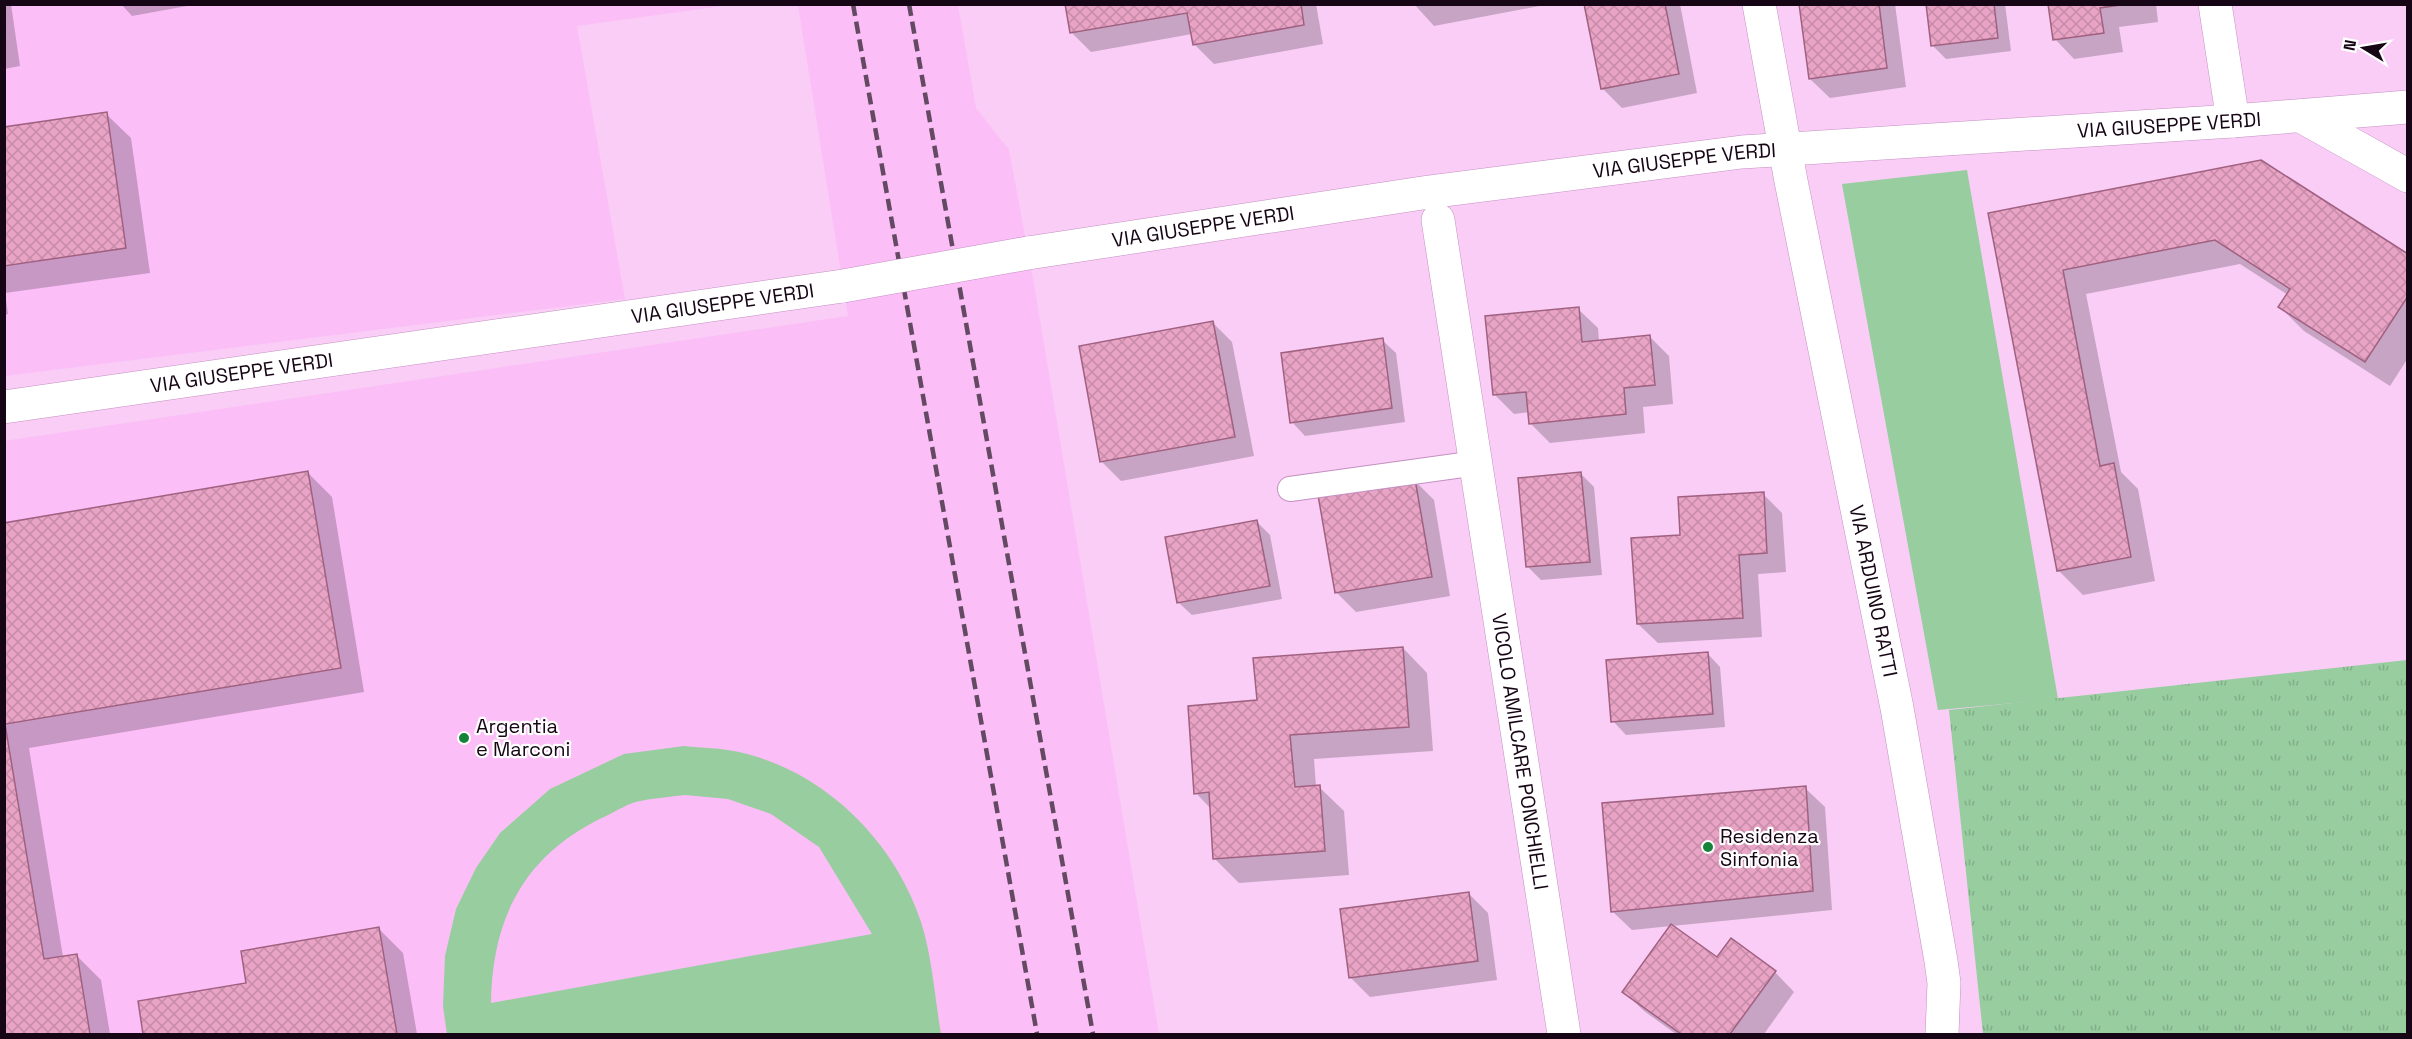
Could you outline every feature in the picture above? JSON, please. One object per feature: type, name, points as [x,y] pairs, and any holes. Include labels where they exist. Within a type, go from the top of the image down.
[{"type":"street","name":"VIA ARDUINO RATTI","points":[[1759,4],[1785,149],[1897,708],[1941,961],[1944,983],[1942,1035]]},
{"type":"street","points":[[2215,4],[2233,121]]},
{"type":"street","name":"VIA GIUSEPPE VERDI","points":[[4,407],[843,286],[1028,253],[1429,192],[1785,149],[2233,121],[2408,106]]},
{"type":"street","points":[[2301,116],[2408,176]]},
{"type":"street","name":"VICOLO AMILCARE PONCHIELLI","points":[[1438,220],[1568,1031]]},
{"type":"lane","points":[[1290,489],[1477,463]]},
{"type":"shaded area","points":[[4,5],[730,5],[577,26],[625,299],[5,376]]},
{"type":"shaded area","name":"Argentia e Marconi","points":[[798,5],[958,5],[976,108],[1009,150],[1034,284],[1159,1034],[5,1034],[4,441],[848,316]]},
{"type":"green space","points":[[1967,170],[2058,699],[1938,710],[1842,184]]},
{"type":"green space","points":[[2407,660],[2407,1034],[1983,1034],[1949,710]]},
{"type":"green space","points":[[684,746],[739,752],[770,761],[800,775],[852,813],[874,837],[909,892],[921,922],[928,949],[941,1034],[447,1034],[443,1006],[445,956],[456,909],[476,868],[500,833],[550,789],[624,754]],"holes":[[[685,795],[728,799],[771,814],[819,847],[872,934],[491,1003],[498,942],[507,915],[519,891],[535,868],[554,849],[578,831],[636,802]]]},
{"type":"building","points":[[1065,4],[1301,4],[1304,25],[1193,45],[1187,13],[1070,33]]},
{"type":"building","points":[[1584,4],[1665,4],[1679,74],[1601,89]]},
{"type":"building","points":[[1799,4],[1879,4],[1887,68],[1809,79]]},
{"type":"building","points":[[1926,4],[1994,4],[1998,38],[1931,46]]},
{"type":"building","points":[[2048,4],[2127,4],[2100,8],[2104,33],[2053,40]]},
{"type":"building","points":[[107,112],[126,248],[4,266],[4,127]]},
{"type":"building","points":[[2261,160],[2408,254],[2408,296],[2365,362],[2278,307],[2290,289],[2215,240],[2063,270],[2100,466],[2114,463],[2131,557],[2057,571],[1988,213]]},
{"type":"building","points":[[1579,307],[1582,342],[1650,335],[1655,385],[1624,388],[1626,414],[1529,424],[1526,392],[1493,395],[1485,316]]},
{"type":"building","points":[[1213,321],[1235,437],[1100,462],[1079,346]]},
{"type":"building","points":[[1383,338],[1392,408],[1290,423],[1281,353]]},
{"type":"building","points":[[308,471],[341,668],[5,724],[44,959],[77,954],[90,1034],[4,1034],[4,523]]},
{"type":"building","points":[[1581,472],[1590,562],[1526,567],[1518,478]]},
{"type":"building","points":[[1415,479],[1432,577],[1335,593],[1318,495]]},
{"type":"building","points":[[1764,492],[1767,553],[1739,555],[1743,618],[1637,624],[1631,538],[1680,535],[1678,497]]},
{"type":"building","points":[[1257,520],[1270,586],[1177,603],[1165,537]]},
{"type":"building","points":[[1403,647],[1409,727],[1290,735],[1295,787],[1320,785],[1325,851],[1213,859],[1209,792],[1194,794],[1188,706],[1257,700],[1253,658]]},
{"type":"building","points":[[1708,652],[1713,714],[1611,722],[1606,660]]},
{"type":"building","name":"Residenza Sinfonia","points":[[1806,786],[1813,891],[1611,912],[1602,803]]},
{"type":"building","points":[[1469,892],[1478,961],[1349,978],[1340,909]]},
{"type":"building","points":[[1671,924],[1717,957],[1731,938],[1776,971],[1730,1034],[1681,1034],[1622,992]]},
{"type":"building","points":[[379,927],[397,1034],[143,1034],[138,1001],[246,983],[241,951]]},
{"type":"railway","points":[[853,4],[1037,1034]]},
{"type":"railway","points":[[909,4],[1093,1034]]},
{"type":"place","name":"Argentia e Marconi","points":[[464,738]]},
{"type":"place","name":"Residenza Sinfonia","points":[[1708,847]]}]
